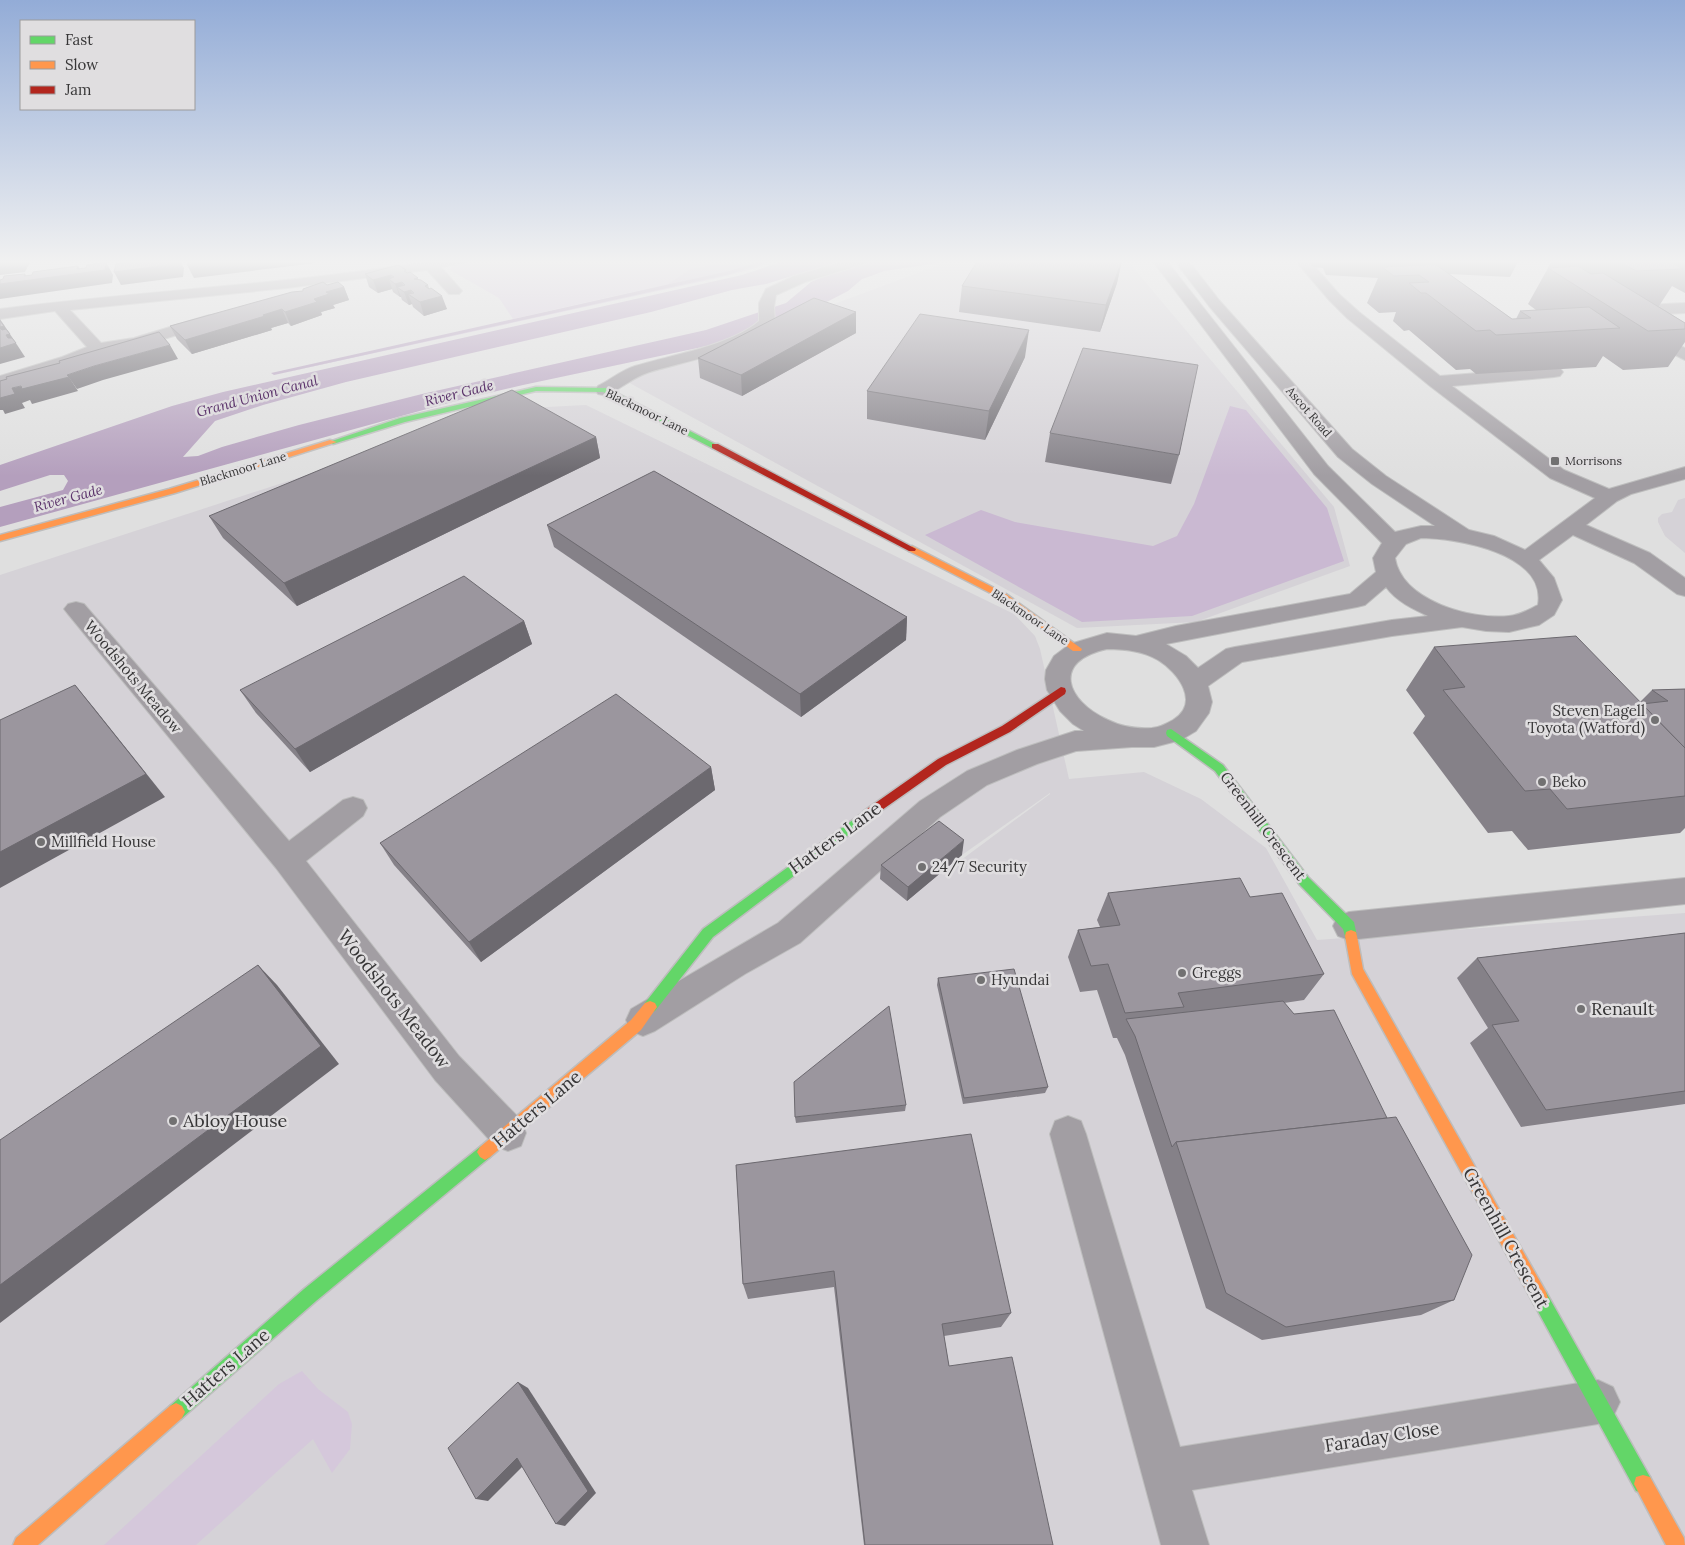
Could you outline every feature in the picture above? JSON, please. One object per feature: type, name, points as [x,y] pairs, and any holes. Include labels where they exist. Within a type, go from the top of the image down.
[{"type":"street","points":[[82,332],[97,348]]},
{"type":"street","points":[[0,382],[68,361],[97,348],[136,343],[171,332]]},
{"type":"street","points":[[604,390],[639,370],[702,353],[756,332]]},
{"type":"street","name":"Ascot Road","points":[[1215,332],[1321,470],[1393,542]]},
{"type":"street","name":"Ascot Road","points":[[1239,332],[1345,453],[1379,480],[1464,535]]},
{"type":"street","points":[[1374,332],[1436,382],[1557,474],[1610,496]]},
{"type":"street","points":[[1642,332],[1685,355]]},
{"type":"street","points":[[1436,382],[1554,372]]},
{"type":"street","name":"Blackmoor Lane","points":[[0,538],[172,492],[402,420],[536,389],[604,390],[694,434],[1003,596],[1077,650]]},
{"type":"street","points":[[1525,560],[1610,496],[1624,490],[1685,473]]},
{"type":"street","points":[[1571,526],[1642,558],[1685,589]]},
{"type":"street","points":[[1446,532],[1492,543],[1525,560],[1546,582],[1551,598],[1547,609],[1534,620],[1512,625],[1483,624],[1463,620],[1433,610],[1398,587],[1388,573],[1384,558],[1393,542],[1409,534],[1446,532]]},
{"type":"street","points":[[1138,644],[1176,634],[1357,600],[1388,573]]},
{"type":"street","name":"Woodshots Meadow","points":[[76,609],[287,859],[447,1068],[508,1134]]},
{"type":"street","points":[[1196,682],[1235,655],[1392,628],[1463,620]]},
{"type":"street","points":[[636,1025],[734,964],[789,933],[922,815],[977,778],[1027,757],[1075,741],[1152,737],[1171,733],[1187,724],[1197,712],[1200,697],[1196,682],[1186,669],[1173,658],[1156,649],[1138,644],[1107,641],[1077,650],[1065,659],[1058,671],[1058,685],[1064,700],[1076,714],[1092,724],[1111,733],[1132,737]]},
{"type":"street","name":"Hatters Lane","points":[[23,1545],[310,1295],[508,1134],[636,1025],[708,933],[833,839],[942,762],[1006,729],[1061,691]]},
{"type":"street","name":"Greenhill Crescent","points":[[1171,733],[1219,768],[1304,881],[1349,926],[1357,970],[1677,1545]]},
{"type":"street","points":[[287,859],[353,808]]},
{"type":"street","points":[[1349,926],[1685,891]]},
{"type":"street","points":[[1068,1134],[1166,1472],[1185,1545]]},
{"type":"street","name":"Faraday Close","points":[[1166,1472],[1598,1402]]},
{"type":"shaded area","points":[[460,332],[470,332],[274,375]]},
{"type":"shaded area","points":[[758,332],[1187,332],[1334,507],[1350,566],[1196,622],[1077,628],[626,381]]},
{"type":"shaded area","points":[[586,405],[1014,614],[1035,636],[1040,649],[1069,779],[1144,772],[1201,799],[1266,848],[1317,940],[1685,913],[1685,1545],[0,1545],[0,575],[448,429],[528,408]],"holes":[[[1050,794],[949,869],[962,855]]]},
{"type":"shaded area","points":[[1230,406],[1246,410],[1327,508],[1344,561],[1192,616],[1082,622],[925,535],[981,510],[1015,522],[1153,546],[1177,536],[1194,504]]},
{"type":"shaded area","points":[[1685,498],[1685,553],[1665,536],[1658,518],[1662,514],[1672,512],[1678,500]]},
{"type":"shaded area","points":[[302,1371],[318,1389],[348,1412],[352,1424],[350,1449],[332,1473],[313,1439],[196,1545],[104,1545],[279,1384]]},
{"type":"water","points":[[489,332],[563,332],[346,382],[263,405],[215,421],[183,457],[198,456],[222,447],[299,425],[422,394],[697,332],[743,332],[730,339],[707,346],[463,399],[0,527],[0,507],[63,490],[68,481],[64,475],[50,475],[0,491],[0,465],[172,406],[223,392]]},
{"type":"building","points":[[0,332],[8,332],[10,334],[6,335],[8,338],[12,338],[16,343],[0,348]]},
{"type":"building","points":[[159,332],[170,345],[94,366],[67,375],[69,377],[22,389],[21,386],[12,388],[15,394],[0,398],[0,381],[7,379],[6,377],[60,363],[59,361]]},
{"type":"building","points":[[177,332],[211,332],[185,340]]},
{"type":"building","points":[[748,332],[819,332],[741,375],[698,358]]},
{"type":"building","points":[[908,332],[1028,332],[989,411],[867,391]]},
{"type":"building","points":[[1493,332],[1547,332],[1496,335]]},
{"type":"building","points":[[1083,348],[1198,365],[1179,455],[1050,433]]},
{"type":"building","points":[[512,390],[596,437],[284,583],[209,516]]},
{"type":"building","points":[[654,471],[907,617],[800,694],[547,525]]},
{"type":"building","points":[[464,576],[524,621],[295,749],[240,690]]},
{"type":"building","points":[[1576,636],[1685,748],[1685,796],[1567,809],[1550,789],[1525,791],[1443,690],[1465,687],[1434,647]]},
{"type":"building","name":"Millfield House","points":[[75,685],[146,774],[0,852],[0,720]]},
{"type":"building","points":[[1685,689],[1685,748],[1642,704],[1668,701],[1652,690]]},
{"type":"building","points":[[616,694],[711,767],[469,942],[380,843]]},
{"type":"building","points":[[939,821],[964,840],[908,887],[881,865]]},
{"type":"building","name":"Greggs","points":[[1240,878],[1250,897],[1282,893],[1324,974],[1178,993],[1184,1007],[1125,1013],[1108,964],[1091,966],[1078,930],[1120,925],[1108,893]]},
{"type":"building","name":"Renault","points":[[1685,933],[1685,1091],[1546,1110],[1492,1025],[1519,1021],[1477,958]]},
{"type":"building","name":"Abloy House","points":[[258,965],[321,1046],[0,1285],[0,1140]]},
{"type":"building","points":[[1014,969],[1048,1087],[964,1098],[938,978]]},
{"type":"building","points":[[1283,1001],[1294,1014],[1334,1010],[1387,1118],[1176,1142],[1172,1147],[1135,1036],[1126,1019]]},
{"type":"building","points":[[889,1006],[906,1105],[795,1117],[794,1082]]},
{"type":"building","points":[[1396,1117],[1472,1255],[1454,1300],[1286,1327],[1226,1293],[1176,1142]]},
{"type":"building","points":[[971,1134],[1011,1313],[942,1324],[949,1366],[1012,1357],[1053,1545],[865,1545],[834,1271],[743,1284],[736,1165]]},
{"type":"building","points":[[518,1382],[588,1491],[556,1524],[517,1458],[476,1499],[448,1448]]},
{"type":"waterway","points":[[274,373],[459,332]]},
{"type":"traffic: fast","points":[[333,442],[403,420],[536,389],[604,390],[715,446]]},
{"type":"traffic: fast","points":[[1171,733],[1219,768],[1304,881],[1349,926],[1351,936]]},
{"type":"traffic: fast","points":[[650,1007],[708,933],[868,814]]},
{"type":"traffic: fast","points":[[176,1412],[310,1295],[485,1152]]},
{"type":"traffic: fast","points":[[1540,1298],[1643,1484]]},
{"type":"traffic: slow","points":[[0,538],[172,491],[333,442]]},
{"type":"traffic: slow","points":[[912,549],[1003,596],[1077,649]]},
{"type":"traffic: slow","points":[[1351,936],[1357,970],[1540,1298]]},
{"type":"traffic: slow","points":[[485,1152],[636,1025],[650,1007]]},
{"type":"traffic: slow","points":[[23,1545],[176,1412]]},
{"type":"traffic: slow","points":[[1643,1484],[1677,1545]]},
{"type":"traffic: jam","points":[[715,446],[912,549]]},
{"type":"traffic: jam","points":[[868,814],[942,762],[1006,729],[1061,691]]},
{"type":"place","name":"Morrisons","points":[[1555,461]]},
{"type":"place","name":"Steven Eagell Toyota (Watford)","points":[[1655,720]]},
{"type":"place","name":"Beko","points":[[1542,782]]},
{"type":"place","name":"Millfield House","points":[[41,842]]},
{"type":"place","name":"24/7 Security","points":[[922,867]]},
{"type":"place","name":"Greggs","points":[[1182,973]]},
{"type":"place","name":"Hyundai","points":[[981,980]]},
{"type":"place","name":"Renault","points":[[1581,1009]]},
{"type":"place","name":"Abloy House","points":[[173,1121]]},
{"type":"water label","name":"River Gade","points":[[459,393]]},
{"type":"water label","name":"Grand Union Canal","points":[[257,396]]},
{"type":"water label","name":"River Gade","points":[[68,498]]}]
